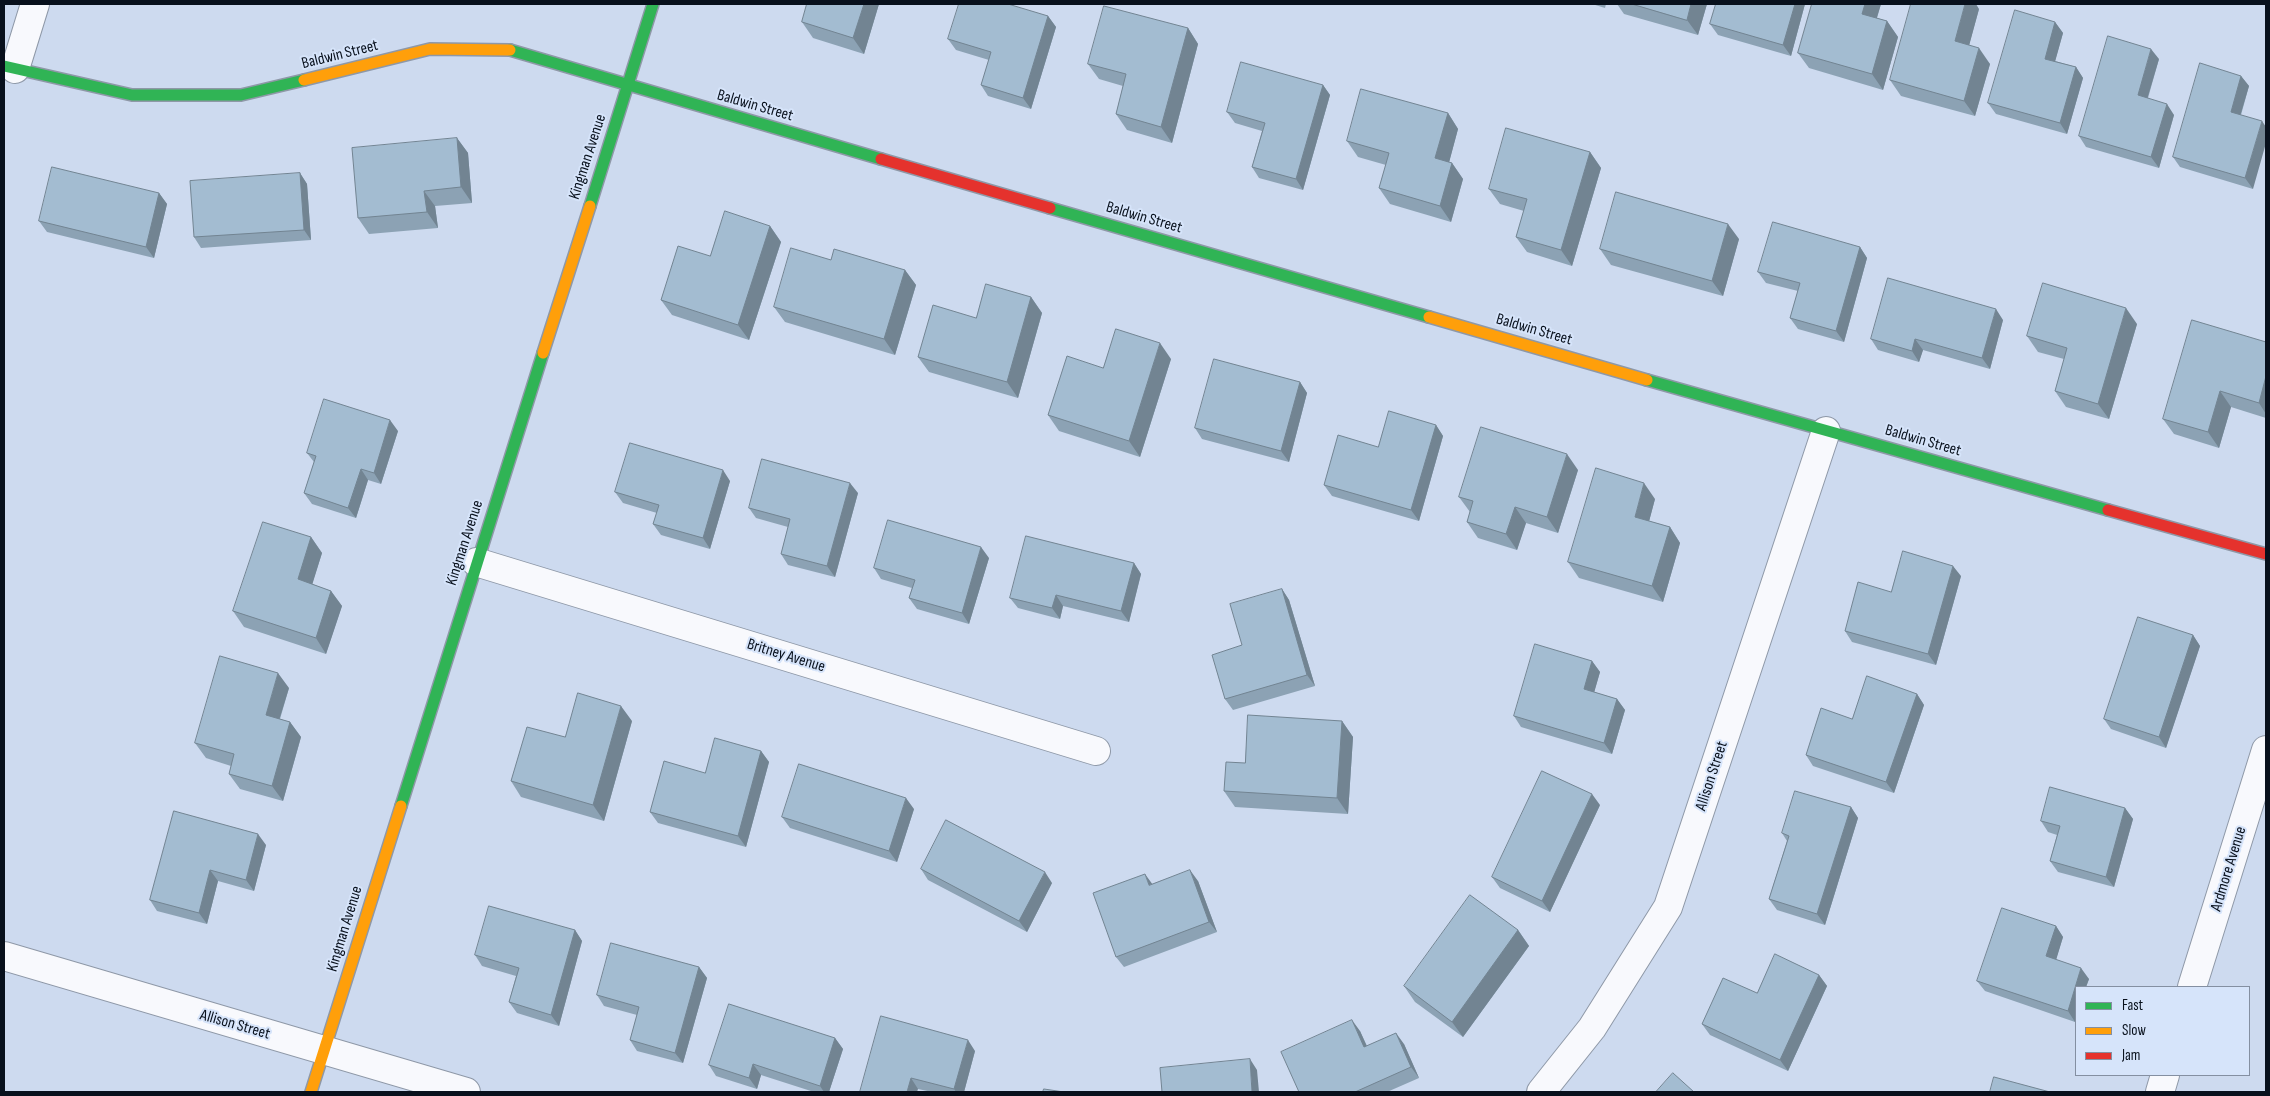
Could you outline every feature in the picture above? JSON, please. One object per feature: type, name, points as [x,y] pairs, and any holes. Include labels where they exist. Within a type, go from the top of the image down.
[{"type":"street","points":[[9,67],[35,4]]},
{"type":"street","name":"Kingman Avenue","points":[[311,1092],[476,562],[653,4]]},
{"type":"street","name":"Baldwin Street","points":[[9,67],[132,95],[241,94],[430,49],[511,50],[628,86],[1826,431],[2266,554]]},
{"type":"street","name":"Allison Street","points":[[1541,1092],[1592,1028],[1668,907],[1826,431]]},
{"type":"street","name":"Britney Avenue","points":[[476,562],[1096,751]]},
{"type":"street","name":"Ardmore Avenue","points":[[2192,986],[2266,750]]},
{"type":"street","name":"Allison Street","points":[[4,956],[466,1092]]},
{"type":"street","points":[[2160,1092],[2165,1076]]},
{"type":"building","points":[[807,4],[864,4],[853,38],[802,22]]},
{"type":"building","points":[[959,4],[1008,4],[1048,16],[1023,98],[981,85],[991,52],[948,39]]},
{"type":"building","points":[[1632,4],[1691,4],[1687,20]]},
{"type":"building","points":[[1716,4],[1795,4],[1783,45],[1710,24]]},
{"type":"building","points":[[1812,4],[1865,4],[1862,14],[1887,21],[1872,74],[1798,53]]},
{"type":"building","points":[[1911,4],[1965,4],[1955,41],[1979,48],[1964,101],[1890,80]]},
{"type":"building","points":[[1104,6],[1188,28],[1161,127],[1116,114],[1126,74],[1088,64]]},
{"type":"building","points":[[2015,10],[2055,22],[2045,59],[2076,67],[2060,123],[1988,103]]},
{"type":"building","points":[[2108,36],[2151,49],[2138,95],[2167,104],[2151,157],[2079,136]]},
{"type":"building","points":[[1241,62],[1323,85],[1296,179],[1252,167],[1265,123],[1227,112]]},
{"type":"building","points":[[2200,63],[2241,76],[2231,112],[2262,121],[2245,178],[2173,157]]},
{"type":"building","points":[[1361,89],[1448,113],[1435,158],[1452,163],[1440,206],[1379,188],[1389,153],[1347,141]]},
{"type":"building","points":[[1506,128],[1590,152],[1561,250],[1516,237],[1527,199],[1489,189]]},
{"type":"building","points":[[457,138],[461,187],[424,191],[427,212],[358,218],[352,148]]},
{"type":"building","points":[[52,167],[159,193],[146,247],[39,221]]},
{"type":"building","points":[[300,173],[304,230],[194,237],[190,181]]},
{"type":"building","points":[[1616,192],[1728,224],[1712,281],[1600,249]]},
{"type":"building","points":[[725,211],[770,226],[738,325],[661,300],[678,246],[710,256]]},
{"type":"building","points":[[1773,222],[1860,247],[1836,331],[1790,318],[1800,283],[1758,272]]},
{"type":"building","points":[[791,248],[831,260],[834,249],[905,270],[884,339],[774,307]]},
{"type":"building","points":[[1888,278],[1996,309],[1982,358],[1915,339],[1912,351],[1871,339]]},
{"type":"building","points":[[2043,283],[2126,308],[2098,404],[2055,391],[2067,348],[2027,336]]},
{"type":"building","points":[[986,284],[1031,297],[1007,382],[918,357],[933,305],[976,318]]},
{"type":"building","points":[[2192,320],[2266,342],[2266,376],[2259,403],[2220,391],[2208,432],[2163,419]]},
{"type":"building","points":[[1116,329],[1160,343],[1129,441],[1048,415],[1067,356],[1103,368]]},
{"type":"building","points":[[1214,359],[1300,382],[1281,451],[1195,428]]},
{"type":"building","points":[[324,399],[390,420],[374,473],[361,469],[348,508],[304,493],[316,456],[307,453]]},
{"type":"building","points":[[1389,411],[1436,425],[1411,510],[1324,485],[1338,435],[1378,447]]},
{"type":"building","points":[[1481,427],[1567,454],[1547,517],[1515,507],[1506,534],[1467,522],[1473,501],[1459,497]]},
{"type":"building","points":[[630,443],[723,470],[703,538],[653,524],[659,505],[615,492]]},
{"type":"building","points":[[762,459],[850,483],[827,566],[781,554],[790,519],[749,508]]},
{"type":"building","points":[[1596,468],[1644,483],[1635,517],[1670,527],[1652,586],[1568,562]]},
{"type":"building","points":[[888,520],[981,547],[962,613],[909,598],[915,580],[874,568]]},
{"type":"building","points":[[263,522],[311,537],[298,579],[331,591],[316,638],[233,611]]},
{"type":"building","points":[[1026,536],[1134,563],[1121,611],[1056,595],[1052,608],[1010,598]]},
{"type":"building","points":[[1903,551],[1953,566],[1928,654],[1845,631],[1858,582],[1891,592]]},
{"type":"building","points":[[1282,589],[1307,675],[1225,699],[1212,655],[1242,645],[1230,604]]},
{"type":"building","points":[[2138,617],[2193,635],[2159,737],[2104,719]]},
{"type":"building","points":[[1535,644],[1592,661],[1584,689],[1617,699],[1604,743],[1514,716]]},
{"type":"building","points":[[220,656],[278,673],[266,715],[290,722],[272,786],[229,774],[234,754],[195,743]]},
{"type":"building","points":[[1867,676],[1917,694],[1886,782],[1806,755],[1821,708],[1852,719]]},
{"type":"building","points":[[578,693],[621,706],[593,805],[511,781],[527,727],[565,737]]},
{"type":"building","points":[[1248,715],[1342,721],[1337,798],[1224,791],[1226,762],[1245,763]]},
{"type":"building","points":[[715,738],[761,751],[738,836],[650,812],[664,761],[705,773]]},
{"type":"building","points":[[799,764],[906,798],[889,851],[782,817]]},
{"type":"building","points":[[1542,771],[1592,794],[1542,901],[1492,877]]},
{"type":"building","points":[[2050,787],[2125,808],[2106,877],[2050,861],[2060,826],[2041,821]]},
{"type":"building","points":[[1795,791],[1851,807],[1817,914],[1769,899],[1789,836],[1782,833]]},
{"type":"building","points":[[174,811],[258,834],[246,880],[210,870],[199,913],[150,900]]},
{"type":"building","points":[[946,820],[1045,872],[1019,921],[921,869]]},
{"type":"building","points":[[1190,870],[1209,922],[1116,957],[1093,893],[1145,874],[1149,885]]},
{"type":"building","points":[[1470,895],[1518,930],[1452,1022],[1404,986]]},
{"type":"building","points":[[489,906],[575,930],[551,1015],[509,1002],[519,968],[475,955]]},
{"type":"building","points":[[2002,908],[2056,926],[2046,956],[2081,968],[2068,1011],[1977,981]]},
{"type":"building","points":[[611,943],[699,967],[675,1053],[630,1040],[639,1007],[597,995]]},
{"type":"building","points":[[1775,954],[1819,975],[1780,1060],[1702,1024],[1723,978],[1757,993]]},
{"type":"building","points":[[729,1004],[835,1038],[820,1086],[753,1064],[749,1078],[709,1065]]},
{"type":"building","points":[[881,1016],[968,1040],[954,1089],[911,1078],[907,1092],[860,1092]]},
{"type":"building","points":[[1352,1020],[1364,1047],[1396,1033],[1411,1067],[1355,1092],[1299,1092],[1281,1052]]},
{"type":"building","points":[[1250,1059],[1252,1092],[1162,1092],[1160,1068]]},
{"type":"building","points":[[1673,1073],[1694,1092],[1656,1092]]},
{"type":"building","points":[[1994,1077],[2050,1092],[1990,1092]]},
{"type":"building","points":[[1044,1089],[1064,1092],[1043,1092]]},
{"type":"traffic: fast","points":[[590,206],[653,4]]},
{"type":"traffic: fast","points":[[510,50],[881,159]]},
{"type":"traffic: fast","points":[[4,66],[132,95],[241,95],[304,80]]},
{"type":"traffic: fast","points":[[1050,208],[1429,317]]},
{"type":"traffic: fast","points":[[401,806],[543,353]]},
{"type":"traffic: fast","points":[[1647,380],[2108,510]]},
{"type":"traffic: slow","points":[[304,80],[430,49],[510,50]]},
{"type":"traffic: slow","points":[[543,353],[590,206]]},
{"type":"traffic: slow","points":[[1429,317],[1647,380]]},
{"type":"traffic: slow","points":[[311,1092],[401,806]]},
{"type":"traffic: jam","points":[[881,159],[1050,208]]},
{"type":"traffic: jam","points":[[2108,510],[2266,554]]}]
